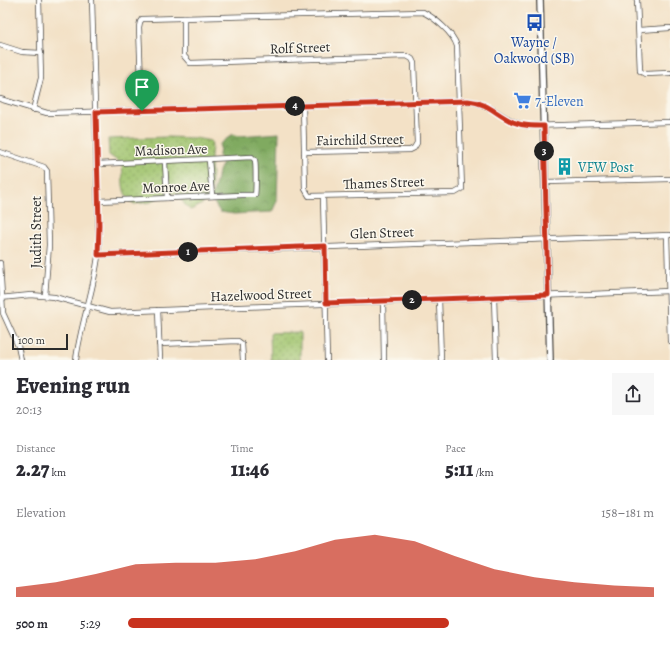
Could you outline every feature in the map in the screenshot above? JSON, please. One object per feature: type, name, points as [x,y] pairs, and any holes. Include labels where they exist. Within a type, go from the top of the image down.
[{"type":"main road","points":[[540,0],[550,360]]},
{"type":"street","points":[[33,110],[40,84],[39,0]]},
{"type":"street","points":[[76,360],[79,336],[94,280],[98,255],[96,112],[92,0]]},
{"type":"street","points":[[637,0],[641,72],[644,74],[670,73]]},
{"type":"street","points":[[142,111],[140,22],[145,19],[423,12],[441,26],[456,42],[459,101]]},
{"type":"street","name":"Rolf Street","points":[[184,18],[184,56],[190,63],[408,56],[414,63],[415,102]]},
{"type":"street","points":[[639,30],[670,28]]},
{"type":"street","points":[[0,44],[22,52],[40,53]]},
{"type":"street","points":[[0,99],[47,113],[459,101],[482,103],[509,120],[520,124],[544,126],[670,122]]},
{"type":"street","name":"Thames Street","points":[[303,106],[306,193],[311,196],[459,192],[463,186],[459,101]]},
{"type":"street","name":"Fairchild Street","points":[[304,152],[410,150],[415,147],[417,143],[415,102]]},
{"type":"street","name":"Judith Street","points":[[0,152],[46,168],[49,245],[45,296]]},
{"type":"street","name":"Madison Ave","points":[[97,164],[252,157],[255,160],[255,195]]},
{"type":"street","points":[[209,160],[212,196]]},
{"type":"street","points":[[165,162],[167,198]]},
{"type":"street","points":[[545,182],[670,179]]},
{"type":"street","name":"Monroe Ave","points":[[98,201],[255,195]]},
{"type":"street","points":[[323,196],[328,360]]},
{"type":"street","points":[[668,235],[670,341]]},
{"type":"street","name":"Glen Street","points":[[98,255],[668,235]]},
{"type":"street","points":[[0,263],[3,313],[19,350],[21,360]]},
{"type":"street","name":"Hazelwood Street","points":[[1,298],[45,296],[87,305],[107,312],[494,296],[669,291]]},
{"type":"street","points":[[494,296],[496,360]]},
{"type":"street","points":[[439,299],[441,360]]},
{"type":"street","points":[[383,301],[384,360]]},
{"type":"street","points":[[158,310],[160,360]]},
{"type":"street","points":[[159,344],[241,342],[243,360]]},
{"type":"green space","points":[[279,133],[277,201],[272,212],[234,214],[220,212],[211,198],[218,173],[222,165],[219,156],[220,144],[233,134],[239,136]]},
{"type":"green space","points":[[167,137],[195,138],[211,141],[211,189],[206,201],[190,210],[175,193],[160,196],[151,202],[134,204],[129,200],[124,191],[122,164],[109,155],[108,139]]},
{"type":"green space","points":[[300,332],[300,360],[271,360],[270,333]]},
{"type":"place","name":"Wayne / Oakwood (SB)","points":[[534,22]]},
{"type":"place","name":"7-Eleven","points":[[522,101]]},
{"type":"place","name":"VFW Post","points":[[565,167]]},
{"type":"route","points":[[468,101],[486,105],[509,120],[520,124],[529,126],[544,126],[548,295],[326,303],[325,246],[98,255],[99,225],[96,112],[142,111],[468,101]]}]
